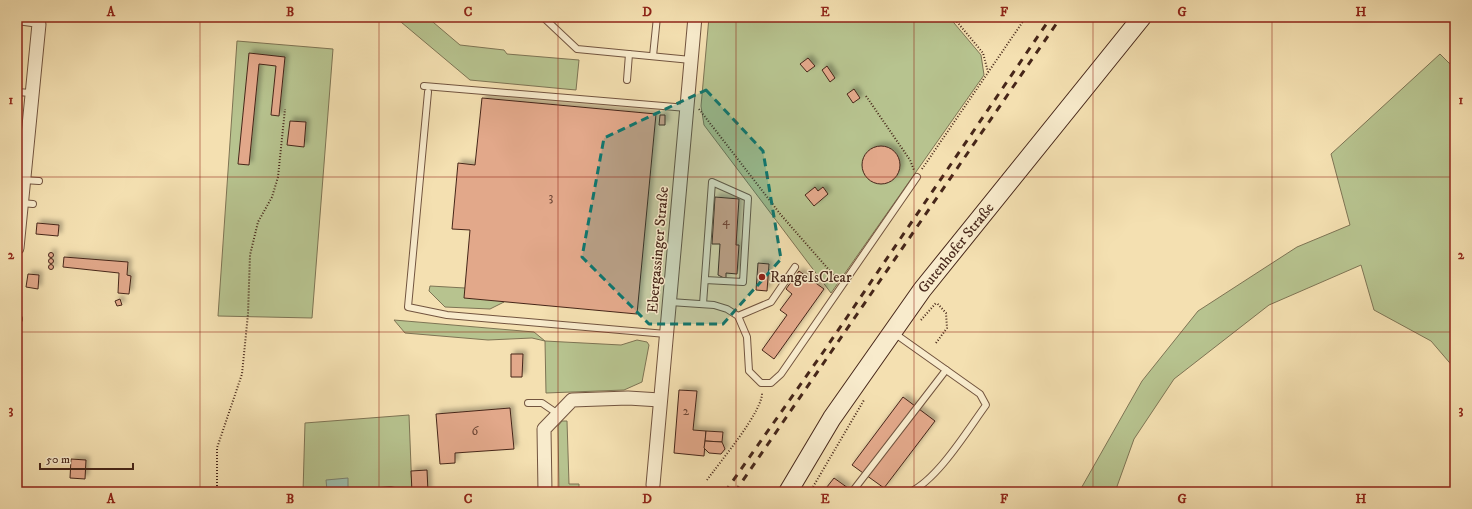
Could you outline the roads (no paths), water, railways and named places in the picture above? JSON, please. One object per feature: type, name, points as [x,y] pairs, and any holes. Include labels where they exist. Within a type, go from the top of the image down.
[{"type":"street","name":"Ebergassinger Straße","points":[[653,485],[695,17]]},
{"type":"street","name":"Gutenhofer Straße","points":[[790,491],[832,418],[922,290],[1142,17]]},
{"type":"street","points":[[19,244],[24,180],[21,158],[40,21]]},
{"type":"street","points":[[545,492],[544,429],[572,400],[628,398],[660,400]]},
{"type":"lane","points":[[543,17],[577,48],[691,60]]},
{"type":"lane","points":[[653,56],[657,17]]},
{"type":"lane","points":[[17,21],[40,21]]},
{"type":"lane","points":[[627,80],[629,54]]},
{"type":"lane","points":[[424,86],[687,108]]},
{"type":"lane","points":[[17,92],[31,93]]},
{"type":"lane","points":[[428,92],[408,307],[446,315],[666,334]]},
{"type":"lane","points":[[670,302],[703,304],[727,309],[738,316],[747,337],[749,371],[761,383],[771,383],[781,374],[917,177]]},
{"type":"lane","points":[[24,180],[39,181]]},
{"type":"lane","points":[[703,304],[712,182],[748,198],[743,282],[705,280]]},
{"type":"lane","points":[[738,316],[771,302],[795,267]]},
{"type":"lane","points":[[893,332],[980,394],[986,405],[952,451],[920,487],[910,492]]},
{"type":"lane","points":[[852,492],[946,370]]},
{"type":"lane","points":[[528,403],[542,403],[558,414]]},
{"type":"lane","points":[[372,492],[390,490],[398,492]]},
{"type":"railway","points":[[725,492],[824,351],[1051,17]]},
{"type":"railway","points":[[735,492],[1061,17]]},
{"type":"place","name":"RangeIsClear","points":[[762,277]]}]
